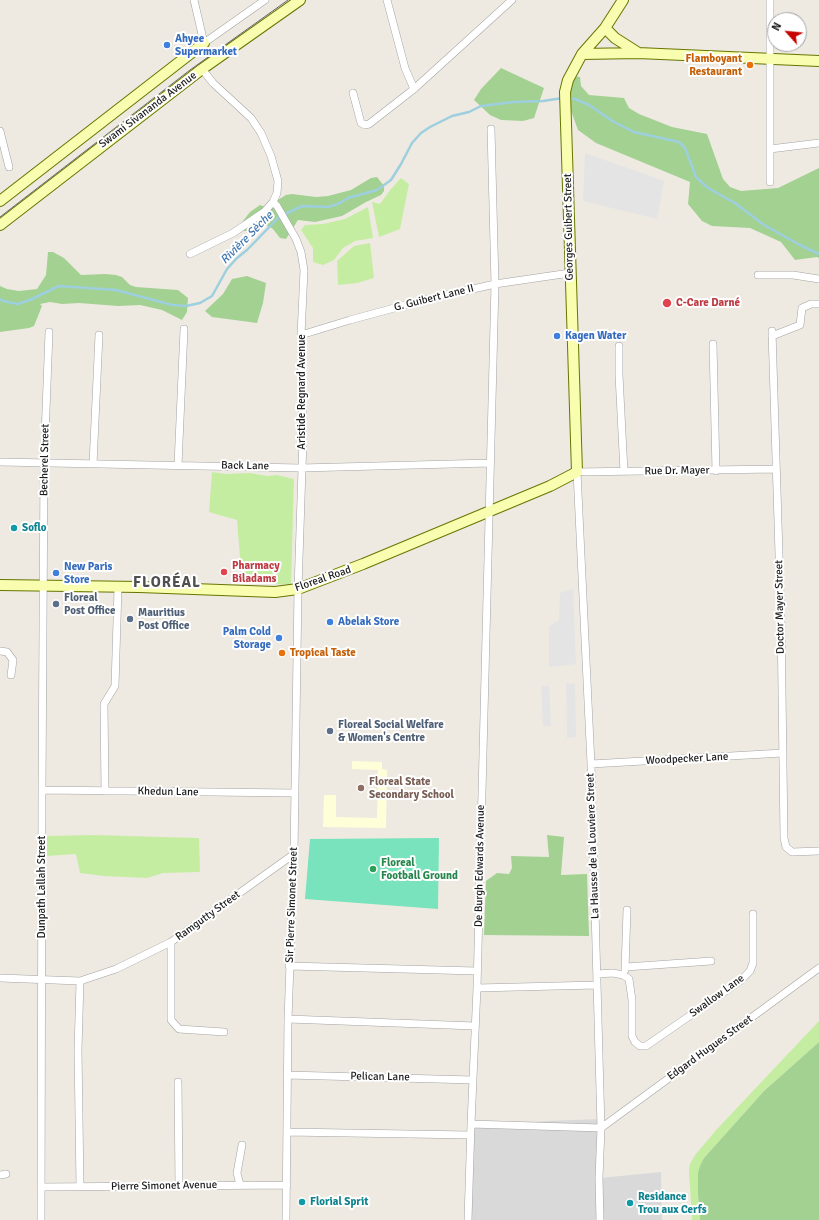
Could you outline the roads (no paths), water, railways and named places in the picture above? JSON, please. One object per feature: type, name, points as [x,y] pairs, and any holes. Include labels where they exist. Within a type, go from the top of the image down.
[{"type":"main road","name":"Swami Sivananda Avenue","points":[[0,224],[202,69],[300,0]]},
{"type":"main road","name":"Georges Guibert Street","points":[[577,472],[570,273],[570,213],[564,92],[568,80],[582,54],[605,28],[623,0]]},
{"type":"main road","points":[[605,28],[615,38],[638,53]]},
{"type":"main road","points":[[0,201],[204,43]]},
{"type":"main road","points":[[582,54],[638,53],[819,61]]},
{"type":"main road","name":"Floreal Road","points":[[0,585],[275,592],[298,589],[489,512],[550,486],[577,472]]},
{"type":"street","points":[[194,0],[204,43],[266,0]]},
{"type":"street","points":[[387,0],[405,68],[414,89]]},
{"type":"street","points":[[353,93],[361,123],[365,125],[414,89],[512,0]]},
{"type":"street","points":[[770,0],[770,182]]},
{"type":"street","points":[[190,254],[233,233],[275,204],[278,181],[271,156],[261,133],[251,118],[213,83],[202,69]]},
{"type":"street","name":"De Burgh Edwards Avenue","points":[[468,1220],[470,1135],[477,988],[495,284],[491,128]]},
{"type":"street","points":[[0,131],[9,167]]},
{"type":"street","points":[[770,150],[819,143]]},
{"type":"street","name":"Aristide Regnard Avenue","points":[[275,204],[296,239],[301,252],[304,270],[301,335],[303,440],[298,589]]},
{"type":"street","name":"G. Guibert Lane II","points":[[301,335],[420,301],[495,284],[570,273]]},
{"type":"street","points":[[758,275],[793,275],[819,279]]},
{"type":"street","name":"Doctor Mayer Street","points":[[819,304],[811,304],[802,308],[800,325],[772,334],[781,618],[784,838],[786,847],[792,852],[819,851]]},
{"type":"street","points":[[178,465],[184,329]]},
{"type":"street","name":"Becherel Street","points":[[44,587],[44,463],[49,332]]},
{"type":"street","points":[[93,464],[99,335]]},
{"type":"street","points":[[713,344],[716,471]]},
{"type":"street","points":[[619,346],[618,375],[624,472]]},
{"type":"street","name":"Back Lane","points":[[0,462],[301,468],[490,463]]},
{"type":"street","name":"Rue Dr. Mayer","points":[[577,472],[776,469]]},
{"type":"street","name":"La Hausse de la Louviere Street","points":[[577,472],[591,764],[601,1128],[599,1178],[600,1220]]},
{"type":"street","name":"Dunpath Lallah Street","points":[[41,1220],[44,587]]},
{"type":"street","points":[[105,791],[104,704],[115,686],[118,588]]},
{"type":"street","name":"Sir Pierre Simonet Street","points":[[286,1220],[289,966],[294,854],[298,589]]},
{"type":"street","points":[[0,651],[6,652],[13,660],[11,675]]},
{"type":"street","name":"Woodpecker Lane","points":[[591,764],[782,753]]},
{"type":"street","name":"Khedun Lane","points":[[42,790],[295,793]]},
{"type":"street","name":"Ramgutty Street","points":[[80,981],[116,969],[171,942],[294,854]]},
{"type":"street","points":[[627,910],[627,978]]},
{"type":"street","name":"Swallow Lane","points":[[627,978],[632,1000],[632,1036],[635,1042],[640,1046],[646,1046],[740,981],[750,971],[753,963],[753,914]]},
{"type":"street","points":[[171,942],[171,1020],[179,1029],[224,1032]]},
{"type":"street","points":[[626,967],[711,961]]},
{"type":"street","points":[[289,966],[477,971]]},
{"type":"street","name":"Edgard Hugues Street","points":[[601,1128],[819,968]]},
{"type":"street","points":[[597,974],[612,973],[623,975],[627,978]]},
{"type":"street","points":[[0,978],[80,981],[78,1050],[80,1187]]},
{"type":"street","points":[[477,988],[597,985]]},
{"type":"street","points":[[288,1019],[475,1026]]},
{"type":"street","name":"Pelican Lane","points":[[287,1075],[473,1080]]},
{"type":"street","points":[[178,1082],[179,1186]]},
{"type":"street","points":[[471,1124],[601,1128]]},
{"type":"street","points":[[287,1132],[470,1135]]},
{"type":"street","points":[[240,1185],[236,1174],[242,1145]]},
{"type":"street","name":"Pierre Simonet Avenue","points":[[41,1187],[287,1185]]},
{"type":"waterway","name":"Rivière Sèche","points":[[0,299],[18,304],[59,286],[116,290],[172,305],[186,306],[200,303],[212,296],[227,269],[279,217],[302,206],[328,207],[340,203],[348,198],[377,190],[391,180],[412,143],[421,133],[430,127],[452,116],[469,112],[481,106],[563,98]]},
{"type":"waterway","name":"Rivière Sèche","points":[[568,98],[575,99],[589,105],[614,122],[634,132],[679,142],[685,148],[696,177],[708,188],[735,203],[764,225],[819,254]]},
{"type":"tram line","points":[[0,217],[190,70],[288,0]]},
{"type":"place","name":"Ahyee Supermarket","points":[[167,45]]},
{"type":"place","name":"Flamboyant Restaurant","points":[[750,65]]},
{"type":"place","name":"C-Care Darné","points":[[667,303]]},
{"type":"place","name":"Kagen Water","points":[[557,336]]},
{"type":"place","name":"Soflo","points":[[14,528]]},
{"type":"place","name":"Pharmacy Biladams","points":[[224,572]]},
{"type":"place","name":"New Paris Store","points":[[56,573]]},
{"type":"place","name":"Floreal Post Office","points":[[56,604]]},
{"type":"place","name":"Mauritius Post Office","points":[[130,619]]},
{"type":"place","name":"Abelak Store","points":[[330,622]]},
{"type":"place","name":"Palm Cold Storage","points":[[279,638]]},
{"type":"place","name":"Tropical Taste","points":[[282,653]]},
{"type":"place","name":"Floreal Social Welfare & Women's Centre","points":[[330,731]]},
{"type":"place","name":"Floreal State Secondary School","points":[[361,788]]},
{"type":"place","name":"Floreal Football Ground","points":[[373,869]]},
{"type":"place","name":"Florial Sprit","points":[[302,1202]]},
{"type":"place","name":"Residance Trou aux Cerfs","points":[[630,1203]]},
{"type":"district","name":"FLORÉAL","points":[[167,583]]}]
